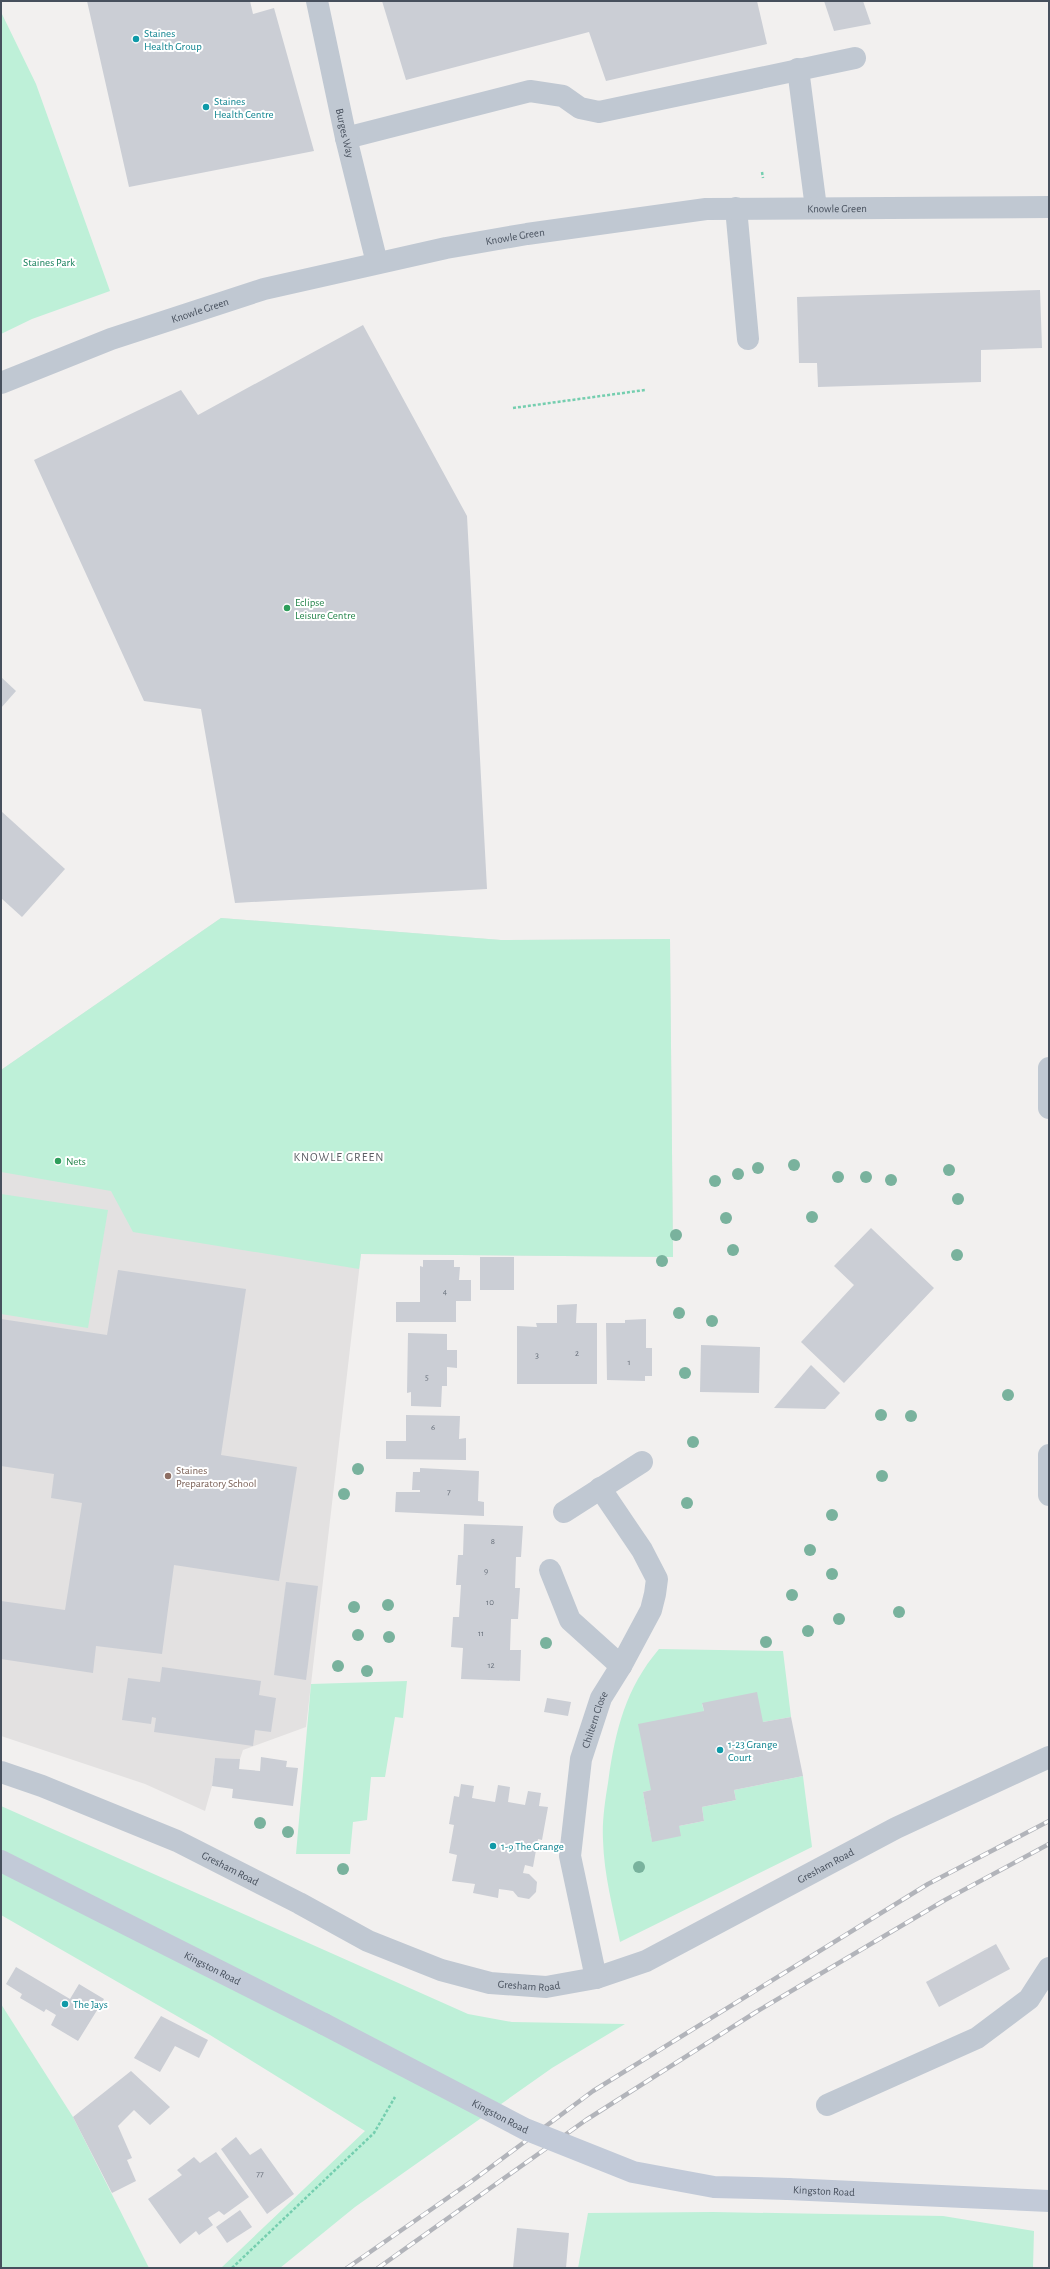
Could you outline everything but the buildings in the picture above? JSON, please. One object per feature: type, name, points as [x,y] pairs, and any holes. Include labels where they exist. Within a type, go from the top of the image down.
[{"type":"street","name":"Burges Way","points":[[317,1],[346,138],[377,263]]},
{"type":"street","points":[[346,138],[530,90],[563,96],[580,108],[599,112],[855,58]]},
{"type":"street","points":[[798,69],[816,208]]},
{"type":"street","name":"Knowle Green","points":[[1,383],[111,339],[264,289],[446,248],[528,234],[706,209],[1049,207]]},
{"type":"street","points":[[736,208],[748,339]]},
{"type":"street","points":[[1049,1068],[1049,1108]]},
{"type":"street","points":[[1049,1455],[1049,1495]]},
{"type":"street","points":[[564,1512],[642,1462]]},
{"type":"street","name":"Chiltern Close","points":[[596,1978],[570,1856],[581,1759],[601,1698],[621,1666],[650,1610],[655,1594],[657,1579],[642,1550],[600,1488]]},
{"type":"street","points":[[550,1570],[570,1620],[621,1666]]},
{"type":"street","name":"Gresham Road","points":[[1,1772],[42,1786],[176,1841],[299,1903],[368,1941],[441,1970],[490,1984],[546,1987],[596,1978],[646,1961],[896,1828],[1049,1757]]},
{"type":"street","name":"Kingston Road","points":[[1,1861],[324,2024],[525,2129],[633,2172],[714,2187],[788,2189],[1047,2205]]},
{"type":"street","points":[[826,2105],[977,2038],[1029,1999],[1049,1968]]},
{"type":"path","points":[[513,408],[645,390]]},
{"type":"path","points":[[232,2268],[374,2133],[396,2095]]},
{"type":"shaded area","name":"Staines Preparatory School","points":[[221,918],[501,940],[670,939],[673,1257],[361,1254],[306,1727],[243,1750],[240,1759],[215,1758],[212,1786],[205,1811],[145,1784],[1,1736],[1,1070]]},
{"type":"green space","name":"Staines Park","points":[[1,12],[36,84],[110,291],[32,319],[1,334]]},
{"type":"green space","points":[[221,918],[501,940],[670,939],[673,1257],[361,1254],[359,1269],[133,1232],[111,1191],[1,1172],[1,1070]]},
{"type":"green space","points":[[1,1194],[108,1210],[88,1328],[1,1314]]},
{"type":"green space","points":[[659,1649],[783,1651],[791,1717],[763,1722],[702,1704],[704,1711],[651,1790],[643,1792],[652,1841],[679,1826],[704,1821],[702,1807],[736,1800],[734,1790],[803,1776],[812,1847],[620,1942],[605,1866],[603,1819],[614,1746],[623,1712],[647,1664]]},
{"type":"green space","points":[[407,1681],[403,1718],[395,1717],[385,1777],[371,1777],[367,1820],[353,1822],[350,1854],[296,1854],[311,1684]]},
{"type":"green space","points":[[1,1806],[468,2014],[512,2022],[625,2024],[552,2068],[355,2207],[280,2268],[221,2268],[365,2131],[210,2035],[1,1915]]},
{"type":"green space","points":[[1,2004],[73,2117],[149,2268],[1,2268]]},
{"type":"green space","points":[[713,2212],[943,2216],[1034,2231],[1033,2268],[578,2268],[588,2213]]},
{"type":"railway","points":[[347,2268],[472,2181],[593,2091],[928,1884],[1049,1821]]},
{"type":"railway","points":[[378,2268],[586,2120],[756,2012],[945,1900],[1049,1844]]},
{"type":"place","name":"Staines Health Group","points":[[136,39]]},
{"type":"place","name":"Staines Health Centre","points":[[206,107]]},
{"type":"place","name":"Eclipse Leisure Centre","points":[[287,608]]},
{"type":"place","name":"Nets","points":[[58,1161]]},
{"type":"place","name":"Staines Preparatory School","points":[[168,1476]]},
{"type":"place","name":"1-23 Grange Court","points":[[720,1750]]},
{"type":"place","name":"1-9 The Grange","points":[[493,1846]]},
{"type":"place","name":"The Jays","points":[[65,2004]]},
{"type":"district","name":"KNOWLE GREEN","points":[[339,1157]]}]
